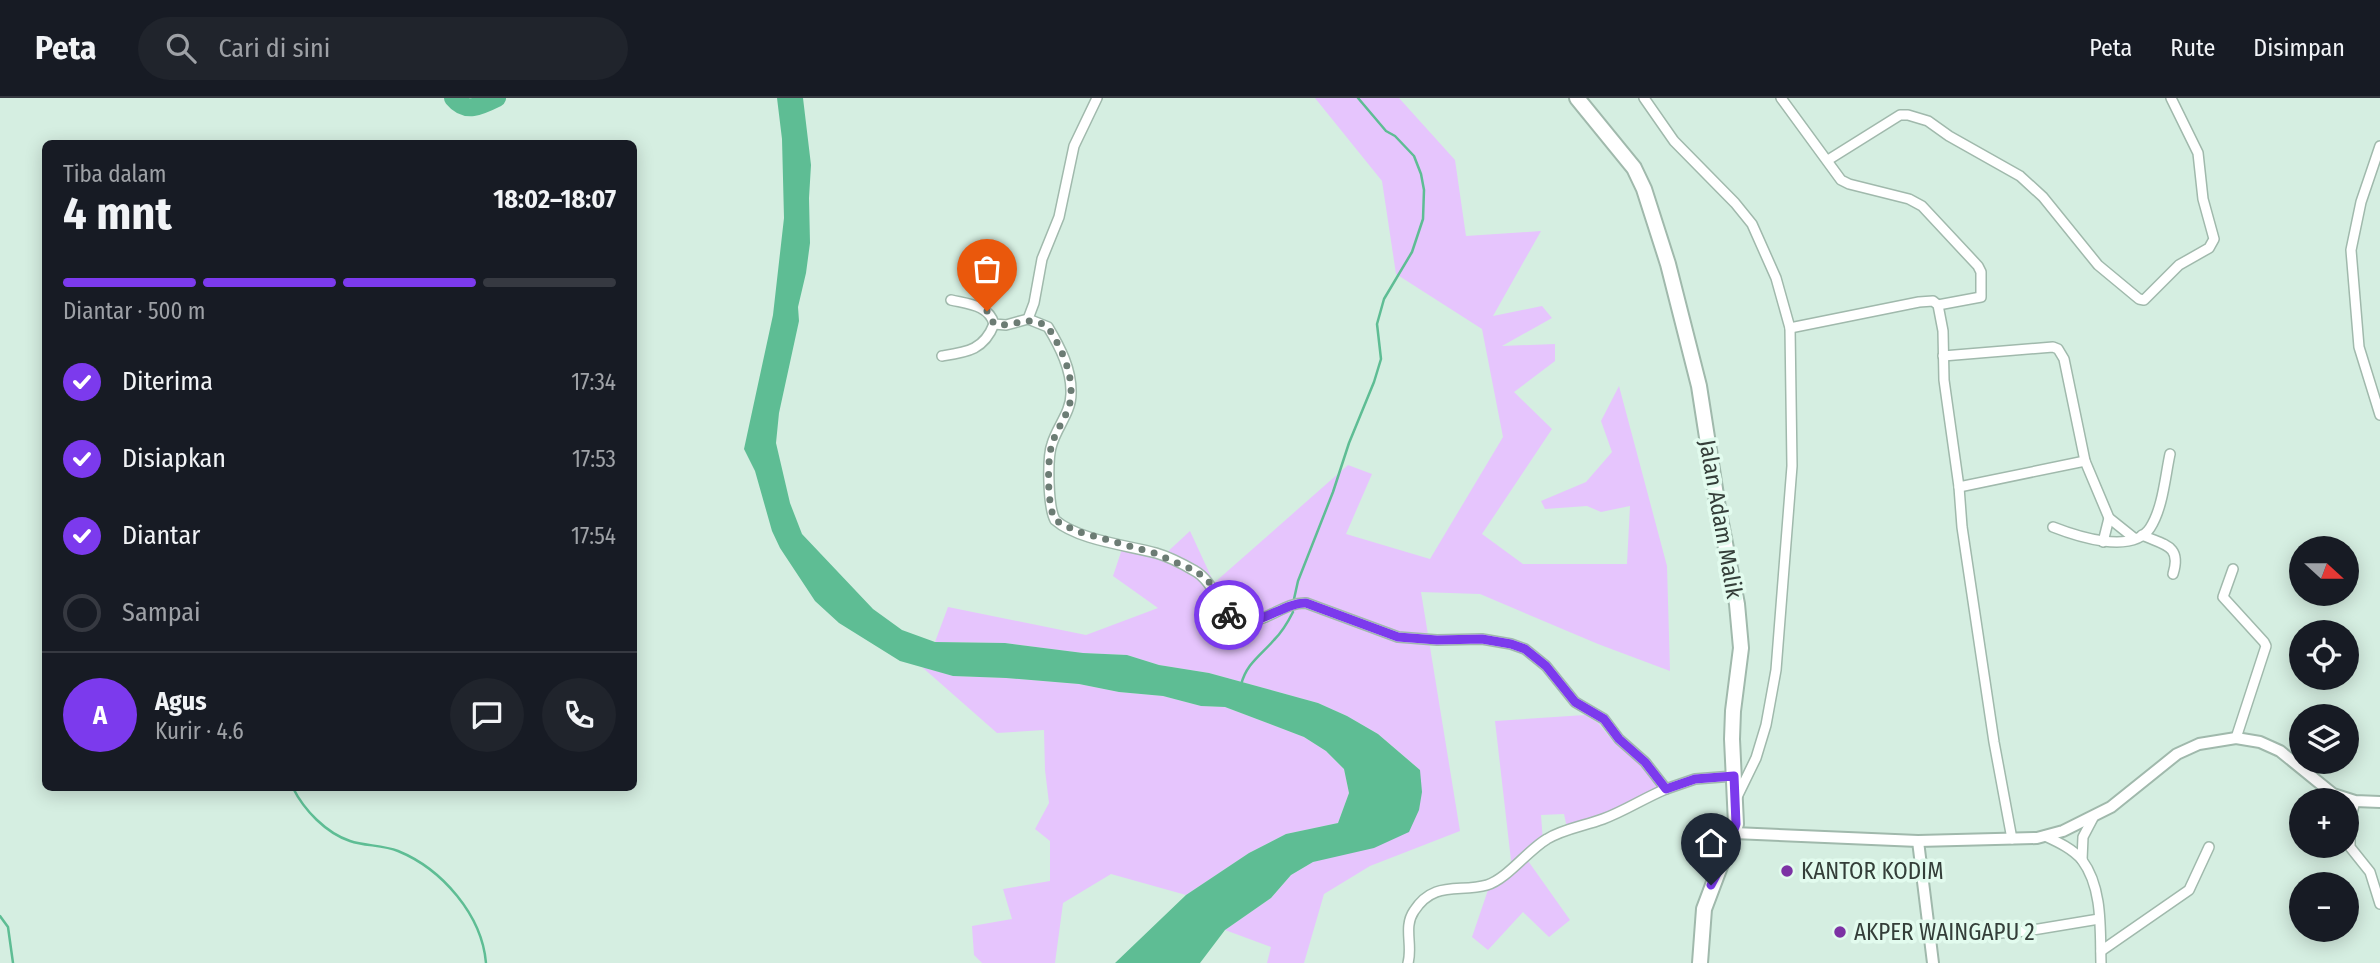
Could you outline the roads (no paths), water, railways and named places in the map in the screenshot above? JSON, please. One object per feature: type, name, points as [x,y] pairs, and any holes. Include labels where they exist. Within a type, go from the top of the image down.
[{"type":"highway","name":"Jalan Adam Malik","points":[[1577,98],[1622,151],[1639,179],[1668,264],[1689,342],[1740,630],[1740,660],[1733,711],[1736,824],[1704,909],[1700,963]]},
{"type":"street","points":[[1028,319],[1041,265],[1059,217],[1074,146],[1097,98]]},
{"type":"street","points":[[1644,98],[1674,141],[1752,224],[1778,285],[1790,328],[1792,466],[1778,657],[1766,725],[1756,758],[1735,800]]},
{"type":"street","points":[[1781,98],[1844,182],[1909,199],[1922,206],[1978,266],[1981,272],[1981,297],[1938,305]]},
{"type":"street","points":[[1828,160],[1900,115],[1928,121],[2020,176],[2035,189],[2098,265],[2144,300],[2179,265],[2210,248],[2214,239],[2203,199],[2198,153],[2171,98]]},
{"type":"street","points":[[2380,146],[2361,202],[2351,250],[2359,347],[2380,415]]},
{"type":"street","points":[[951,300],[982,308],[990,315],[994,324]]},
{"type":"street","points":[[1790,328],[1919,302],[1933,301],[1938,305],[1943,331],[1944,380],[1962,527],[2012,839]]},
{"type":"street","points":[[994,324],[1006,325],[1028,319],[1048,327],[1063,354],[1071,385],[1069,410],[1050,451],[1050,505],[1052,515],[1060,524],[1099,539],[1162,555],[1196,571],[1209,582],[1231,618],[1243,622],[1262,619],[1298,603],[1306,603],[1398,637],[1482,639],[1525,649],[1546,666],[1575,702],[1604,719],[1619,739],[1645,762],[1666,789]]},
{"type":"street","points":[[942,356],[970,350],[984,343],[994,324]]},
{"type":"street","points":[[1943,356],[2053,347],[2058,349],[2064,359],[2085,461],[2109,518],[2138,537],[2173,549],[2176,554],[2173,573]]},
{"type":"street","points":[[2053,527],[2104,542],[2138,537],[2148,531],[2154,520],[2170,454]]},
{"type":"street","points":[[1959,487],[2085,461]]},
{"type":"street","points":[[2104,542],[2109,518]]},
{"type":"street","points":[[2233,569],[2223,597],[2266,646],[2236,738]]},
{"type":"street","points":[[1734,833],[1918,841],[2045,836],[2094,818],[2112,807],[2176,754],[2199,744],[2236,738],[2260,742],[2280,751],[2326,788]]},
{"type":"street","points":[[1408,963],[1409,923],[1423,899],[1437,891],[1488,885],[1549,837],[1618,813],[1666,789],[1695,779],[1734,776]]},
{"type":"street","points":[[2359,801],[2380,802]]},
{"type":"street","points":[[2082,860],[2083,837],[2094,818]]},
{"type":"street","points":[[2045,836],[2063,845],[2082,860],[2094,883],[2101,963]]},
{"type":"street","points":[[1918,841],[1933,963]]},
{"type":"street","points":[[2101,951],[2189,890],[2209,846]]},
{"type":"street","points":[[2359,858],[2370,872],[2380,904]]},
{"type":"street","points":[[2001,933],[2099,919]]},
{"type":"waterway","points":[[453,98],[468,107],[479,106],[497,98]]},
{"type":"waterway","points":[[1294,599],[1298,581],[1381,359],[1377,324],[1384,299],[1412,252],[1423,219],[1424,190],[1414,156],[1395,136],[1386,131],[1358,98]]},
{"type":"waterway","points":[[1241,685],[1250,665],[1280,634],[1293,612]]},
{"type":"waterway","points":[[295,791],[324,827],[341,837],[398,851],[430,869],[468,911],[483,945],[486,963]]},
{"type":"waterway","points":[[0,916],[8,927],[13,963]]},
{"type":"place","name":"KANTOR KODIM","points":[[1787,871]]},
{"type":"place","name":"AKPER WAINGAPU 2","points":[[1840,932]]}]
